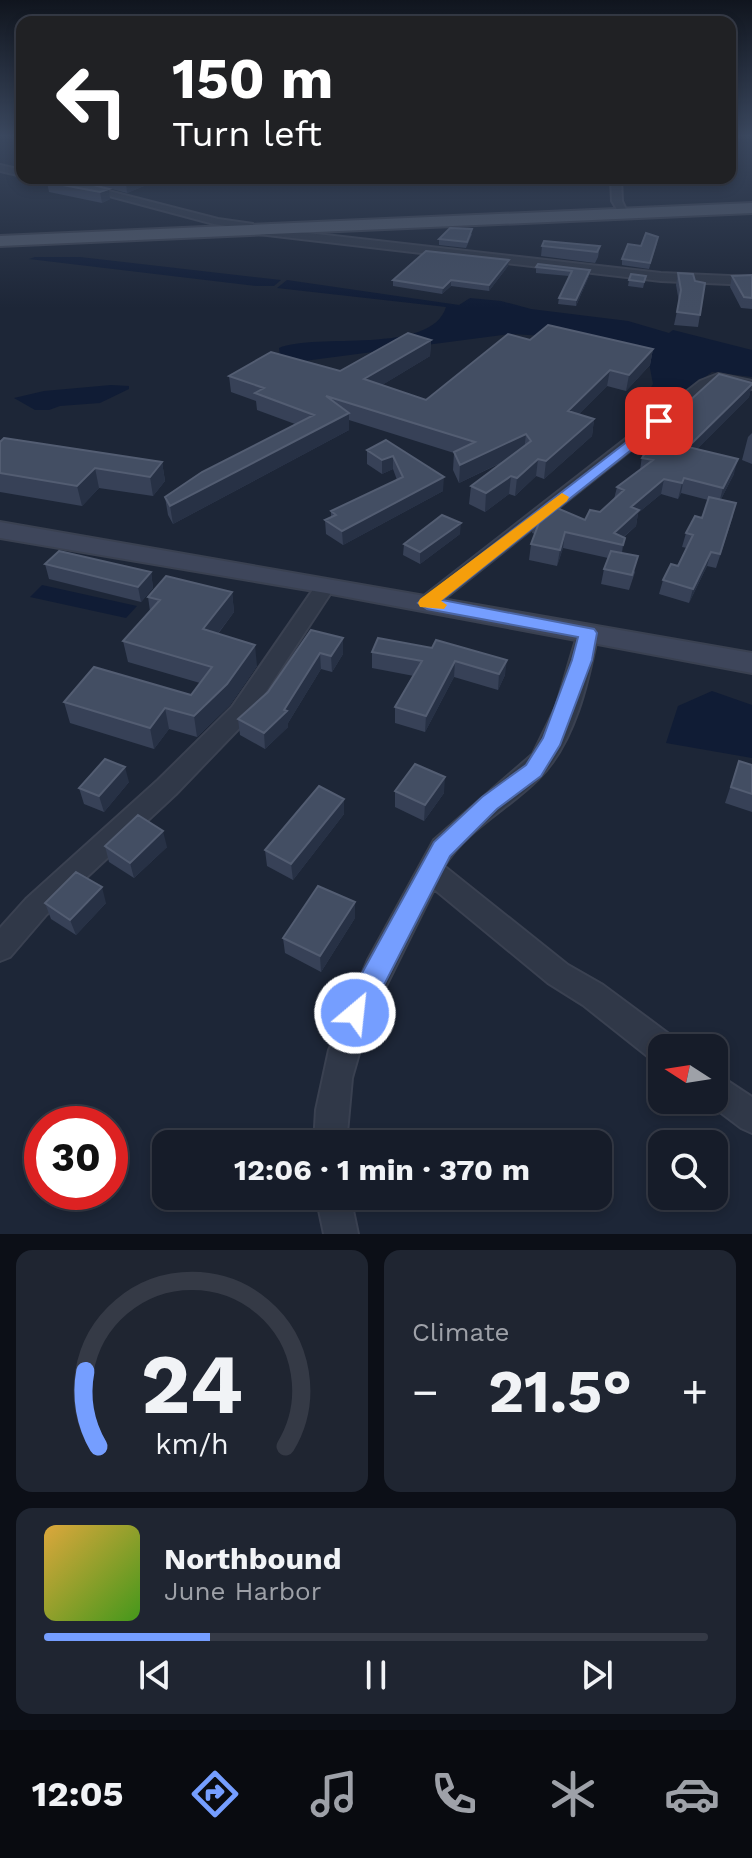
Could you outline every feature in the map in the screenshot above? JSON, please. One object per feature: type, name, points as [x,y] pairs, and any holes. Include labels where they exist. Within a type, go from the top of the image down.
[{"type":"main road","points":[[0,239],[752,206]]},
{"type":"main road","points":[[0,530],[326,585],[752,663]]},
{"type":"street","points":[[108,194],[249,228],[661,277],[752,281]]},
{"type":"street","points":[[617,194],[617,201],[624,212]]},
{"type":"street","points":[[427,603],[705,384],[718,378],[752,385]]},
{"type":"street","points":[[0,948],[36,907],[167,787],[240,713],[326,585]]},
{"type":"street","points":[[331,1130],[339,1057],[355,1013],[442,849],[489,803],[533,770],[553,740],[582,660],[588,633]]},
{"type":"street","points":[[431,871],[558,974],[593,995],[648,1037]]},
{"type":"street","points":[[728,1099],[752,1117]]},
{"type":"street","points":[[336,1210],[341,1234]]},
{"type":"water","points":[[80,257],[281,280],[274,286],[257,286],[29,259]]},
{"type":"water","points":[[287,280],[459,305],[470,298],[501,301],[531,309],[628,321],[669,333],[673,330],[752,350],[752,377],[712,372],[671,401],[648,392],[653,384],[649,363],[547,336],[510,334],[304,361],[280,356],[279,348],[296,344],[371,340],[419,332],[436,322],[446,307],[277,288]]},
{"type":"water","points":[[129,386],[129,389],[100,403],[60,406],[49,410],[35,410],[14,398],[44,391]]},
{"type":"water","points":[[42,585],[137,606],[126,618],[30,597]]},
{"type":"water","points":[[712,691],[752,705],[752,758],[666,743],[678,706]]},
{"type":"building","points":[[450,228],[472,229],[467,242],[439,239]]},
{"type":"building","points":[[646,233],[658,237],[650,263],[622,259],[628,244],[641,246]]},
{"type":"building","points":[[544,241],[600,246],[597,252],[542,246]]},
{"type":"building","points":[[426,251],[509,260],[489,285],[451,280],[443,288],[393,280]]},
{"type":"building","points":[[538,264],[590,270],[576,300],[559,298],[572,271],[536,267]]},
{"type":"building","points":[[678,273],[693,274],[695,281],[705,283],[700,315],[677,312],[681,290]]},
{"type":"building","points":[[631,274],[646,276],[644,282],[629,280]]},
{"type":"building","points":[[752,275],[752,298],[744,297],[732,276]]},
{"type":"building","points":[[548,325],[653,349],[629,375],[610,370],[568,411],[594,419],[546,461],[538,459],[517,478],[511,476],[486,493],[471,486],[531,441],[526,434],[460,465],[454,452],[475,442],[326,396],[349,413],[170,506],[165,497],[202,472],[314,415],[255,393],[264,388],[229,376],[271,352],[340,371],[408,333],[431,340],[364,379],[426,400],[508,334],[530,340]]},
{"type":"building","points":[[719,374],[752,384],[688,447],[738,459],[723,488],[684,478],[682,483],[664,479],[631,507],[639,510],[614,533],[625,538],[623,545],[565,532],[560,550],[531,544],[540,520],[534,518],[550,505],[585,520],[590,510],[600,512],[624,490],[617,487],[653,460],[642,458],[651,444],[644,442]]},
{"type":"building","points":[[4,438],[162,462],[150,477],[95,468],[77,486],[0,473],[0,442]]},
{"type":"building","points":[[386,440],[444,477],[342,531],[325,520],[336,515],[331,511],[403,477],[393,456],[382,460],[367,450]]},
{"type":"building","points":[[709,497],[736,503],[720,554],[711,552],[693,589],[663,580],[671,564],[678,566],[693,535],[686,533],[695,516],[702,518]]},
{"type":"building","points":[[442,515],[461,523],[420,552],[404,544]]},
{"type":"building","points":[[59,551],[151,572],[138,587],[45,564]]},
{"type":"building","points":[[611,551],[638,556],[632,575],[604,569]]},
{"type":"building","points":[[166,576],[232,592],[203,629],[255,645],[227,684],[194,716],[165,708],[150,728],[64,702],[94,667],[191,695],[212,667],[123,641],[160,600],[148,597]]},
{"type":"building","points":[[311,630],[343,638],[331,656],[320,653],[284,710],[287,711],[264,733],[238,719],[268,692]]},
{"type":"building","points":[[378,638],[432,648],[436,640],[507,660],[499,674],[455,661],[426,716],[395,707],[422,661],[372,652]]},
{"type":"building","points":[[105,759],[125,767],[99,796],[79,788]]},
{"type":"building","points":[[739,761],[752,765],[752,794],[731,787]]},
{"type":"building","points":[[415,764],[445,777],[425,805],[395,791]]},
{"type":"building","points":[[319,786],[344,799],[291,864],[265,850]]},
{"type":"building","points":[[138,815],[163,831],[130,863],[105,846]]},
{"type":"building","points":[[76,872],[102,887],[70,920],[45,903]]},
{"type":"building","points":[[318,886],[355,902],[320,956],[283,938]]},
{"type":"slow traffic","points":[[438,605],[427,603],[562,497]]},
{"type":"route","points":[[355,1013],[442,849],[489,803],[533,770],[553,740],[582,660],[588,633],[427,603],[659,421]]}]
